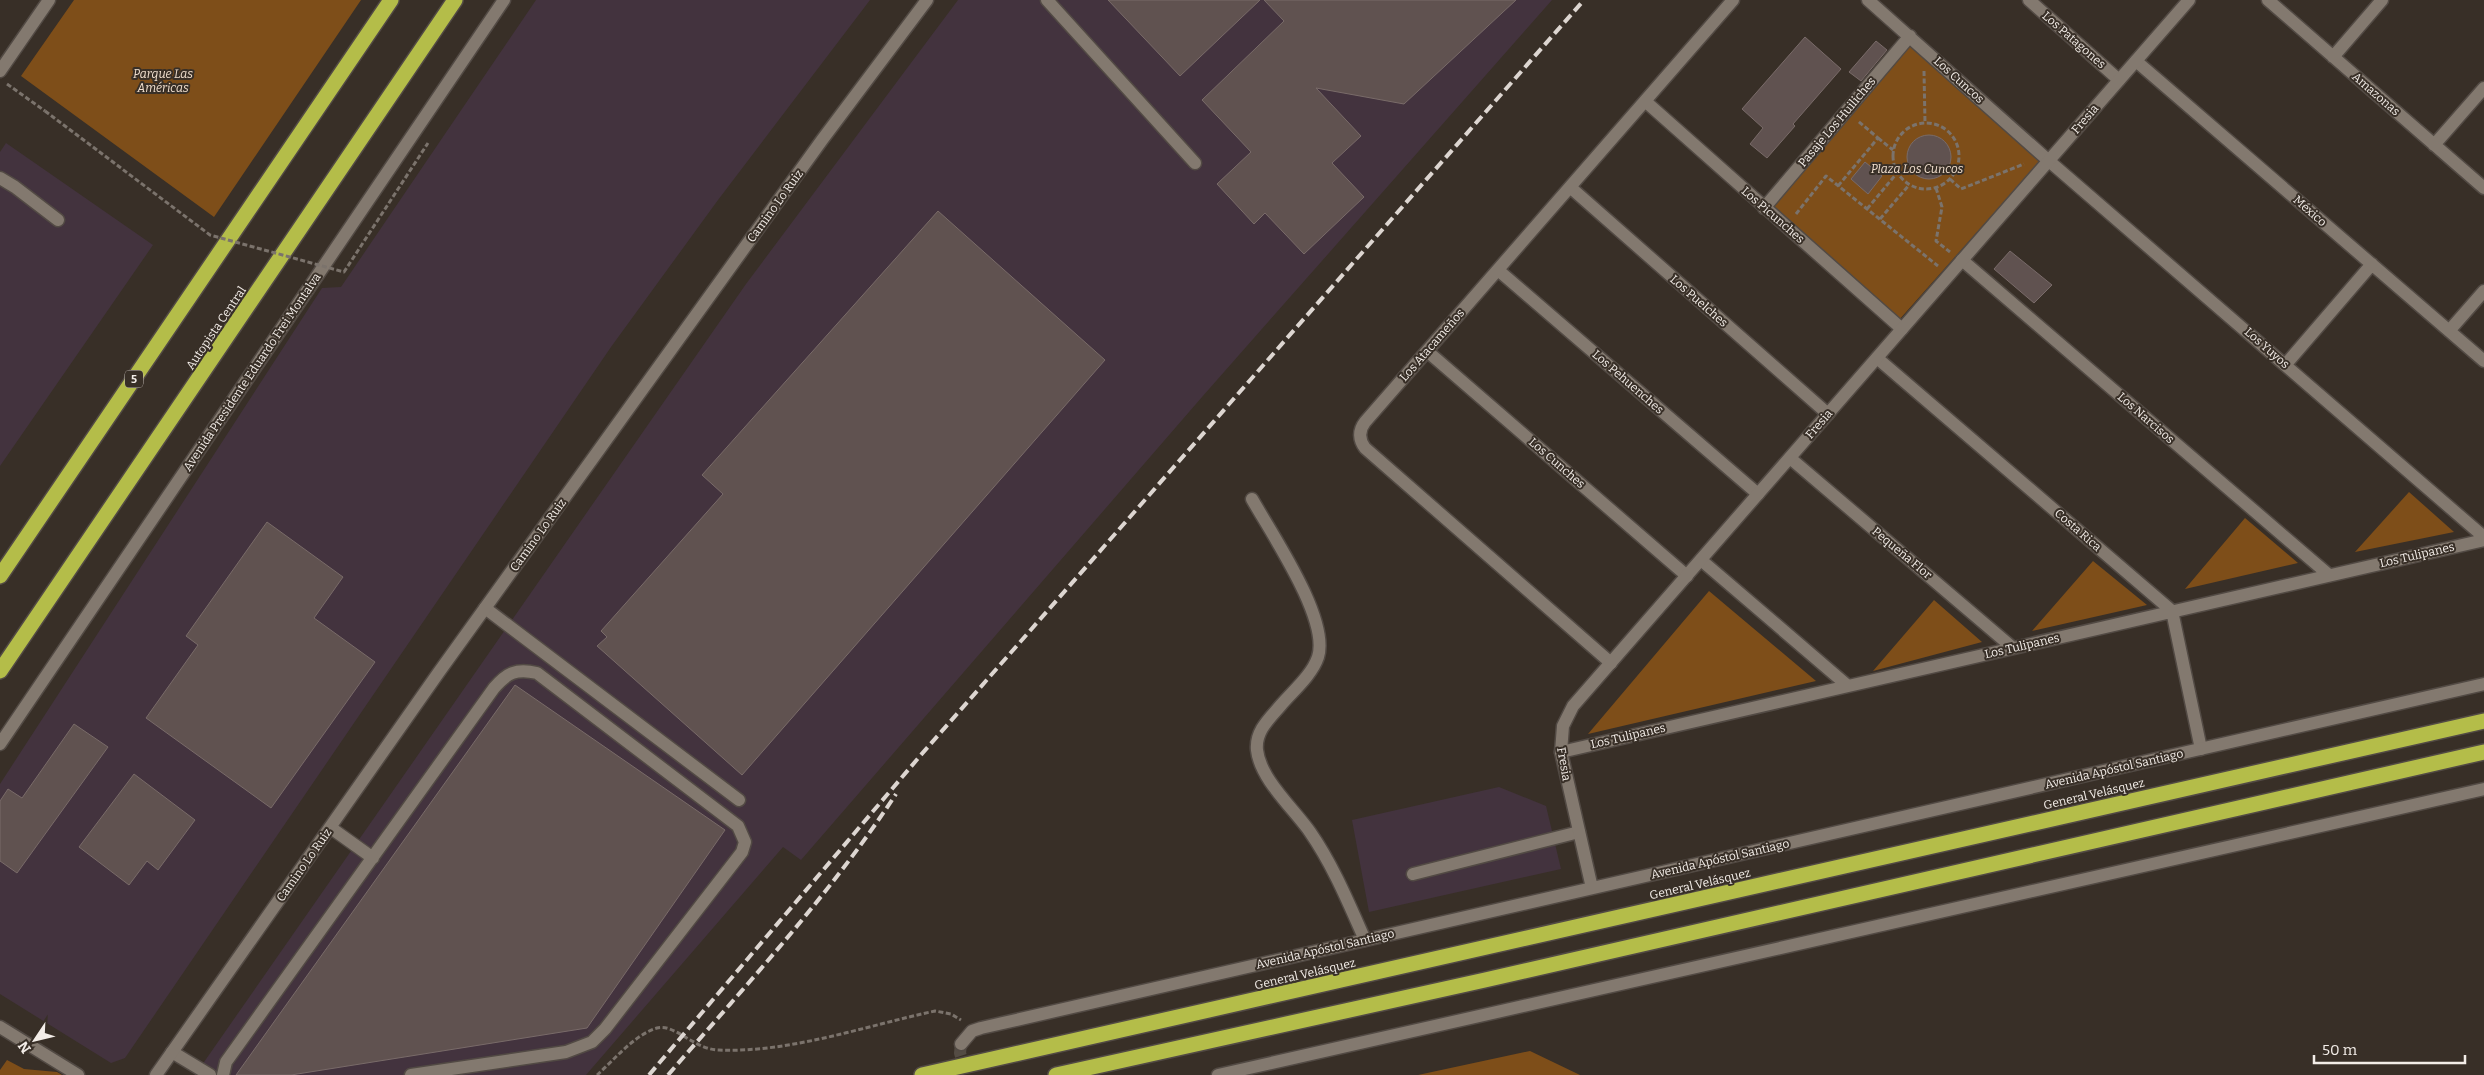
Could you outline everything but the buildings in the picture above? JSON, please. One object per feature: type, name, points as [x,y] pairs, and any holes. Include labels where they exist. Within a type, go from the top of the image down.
[{"type":"highway","name":"5","points":[[0,576],[392,0]]},
{"type":"highway","name":"Autopista Central","points":[[0,671],[455,0]]},
{"type":"highway","name":"General Velásquez","points":[[922,1075],[2484,721]]},
{"type":"highway","points":[[1056,1075],[1476,982],[2484,752]]},
{"type":"street","points":[[0,71],[49,0]]},
{"type":"street","name":"Avenida Presidente Eduardo Frei Montalva","points":[[0,744],[504,0]]},
{"type":"street","name":"Camino Lo Ruiz","points":[[156,1075],[485,608],[822,140],[927,0]]},
{"type":"street","points":[[1047,0],[1195,163]]},
{"type":"street","name":"Los Atacameños","points":[[1611,663],[1361,443],[1359,436],[1362,426],[1426,351],[1733,0]]},
{"type":"street","name":"Los Cuncos","points":[[1868,0],[2049,161]]},
{"type":"street","name":"Los Patagones","points":[[2029,0],[2119,80]]},
{"type":"street","name":"Fresia","points":[[1592,888],[1561,752],[1561,736],[1573,706],[2189,0]]},
{"type":"street","name":"Amazonas","points":[[2268,0],[2484,188]]},
{"type":"street","points":[[2333,57],[2382,0]]},
{"type":"street","name":"Pasaje Los Huiliches","points":[[1764,208],[1910,36]]},
{"type":"street","name":"México","points":[[2136,61],[2484,361]]},
{"type":"street","points":[[2434,145],[2484,88]]},
{"type":"street","name":"Los Picunches","points":[[1645,101],[1902,329]]},
{"type":"street","name":"Los Yuyos","points":[[2049,161],[2286,364],[2484,538]]},
{"type":"street","points":[[0,178],[15,187],[58,220]]},
{"type":"street","name":"Los Puelches","points":[[1570,187],[1828,414]]},
{"type":"street","name":"Los Narcisos","points":[[1962,260],[2329,575]]},
{"type":"street","points":[[2286,364],[2372,264]]},
{"type":"street","name":"Los Pehuenches","points":[[1498,270],[1758,494]]},
{"type":"street","points":[[2449,331],[2484,291]]},
{"type":"street","name":"Los Cunches","points":[[1426,351],[1687,576]]},
{"type":"street","name":"Costa Rica","points":[[1877,358],[2172,611]]},
{"type":"street","name":"Pequeña Flor","points":[[1790,458],[2013,648]]},
{"type":"street","points":[[1252,499],[1299,581],[1316,625],[1320,642],[1314,667],[1263,727],[1257,743],[1259,761],[1286,803],[1310,831],[1365,940]]},
{"type":"street","name":"Los Tulipanes","points":[[1561,752],[2484,538]]},
{"type":"street","points":[[1701,560],[1848,686]]},
{"type":"street","points":[[485,608],[739,800]]},
{"type":"street","points":[[2172,611],[2201,749]]},
{"type":"street","points":[[223,1075],[226,1062],[494,688],[509,674],[517,670],[537,673],[738,826],[745,842],[736,860],[605,1029],[592,1042],[566,1052],[411,1075]]},
{"type":"street","name":"Avenida Apóstol Santiago","points":[[972,1031],[2484,684]]},
{"type":"street","points":[[1218,1075],[2484,789]]},
{"type":"street","points":[[331,828],[373,858]]},
{"type":"street","points":[[1413,874],[1579,832]]},
{"type":"street","points":[[0,1027],[78,1075]]},
{"type":"street","points":[[961,1044],[972,1031]]},
{"type":"street","points":[[172,1052],[210,1075]]},
{"type":"path","points":[[1924,63],[1925,123]]},
{"type":"path","points":[[0,79],[210,235],[344,272],[428,143]]},
{"type":"path","points":[[1845,111],[1893,150]]},
{"type":"path","points":[[1925,123],[1946,129],[1954,137],[1958,148],[1957,170],[1950,179],[1936,188],[1919,189],[1909,185],[1898,173],[1892,158],[1893,150],[1898,138],[1915,124],[1925,123]]},
{"type":"path","points":[[1838,186],[1878,138]]},
{"type":"path","points":[[1950,179],[1960,189],[2032,161]]},
{"type":"path","points":[[1867,209],[1898,173]]},
{"type":"path","points":[[1786,227],[1826,176],[1938,266]]},
{"type":"path","points":[[1880,219],[1909,185]]},
{"type":"path","points":[[1936,188],[1942,207],[1936,241],[1951,252]]},
{"type":"path","points":[[597,1075],[637,1039],[662,1027],[673,1029],[695,1044],[721,1050],[775,1047],[935,1011],[951,1014],[959,1018],[972,1031]]},
{"type":"shaded area","points":[[536,0],[870,0],[718,200],[611,347],[125,1058],[111,1063],[0,994],[0,784],[322,288],[341,287]]},
{"type":"shaded area","points":[[958,0],[1552,0],[1202,397],[801,860],[783,847],[586,1075],[195,1075],[746,284]]},
{"type":"shaded area","points":[[6,143],[153,245],[0,466],[0,152]]},
{"type":"shaded area","points":[[1499,787],[1546,806],[1561,869],[1369,912],[1352,820]]},
{"type":"green space","name":"Parque Las Américas","points":[[74,0],[361,0],[214,217],[21,76]]},
{"type":"green space","name":"Plaza Los Cuncos","points":[[1908,43],[2040,161],[1899,320],[1772,207]]},
{"type":"green space","points":[[2409,492],[2454,532],[2355,552]]},
{"type":"green space","points":[[2245,518],[2298,563],[2185,589]]},
{"type":"green space","points":[[2093,561],[2147,605],[2032,631]]},
{"type":"green space","points":[[1709,591],[1816,681],[1588,734]]},
{"type":"green space","points":[[1934,600],[1982,642],[1873,671]]},
{"type":"green space","points":[[1530,1051],[1580,1075],[1418,1075]]},
{"type":"green space","points":[[7,1060],[24,1069],[57,1072],[62,1075],[0,1075],[0,1070]]},
{"type":"tunnel","points":[[961,1044],[960,1053],[967,1075]]},
{"type":"railway","points":[[649,1075],[920,756],[1584,0]]},
{"type":"railway","points":[[668,1075],[815,904],[870,832],[896,794]]}]
